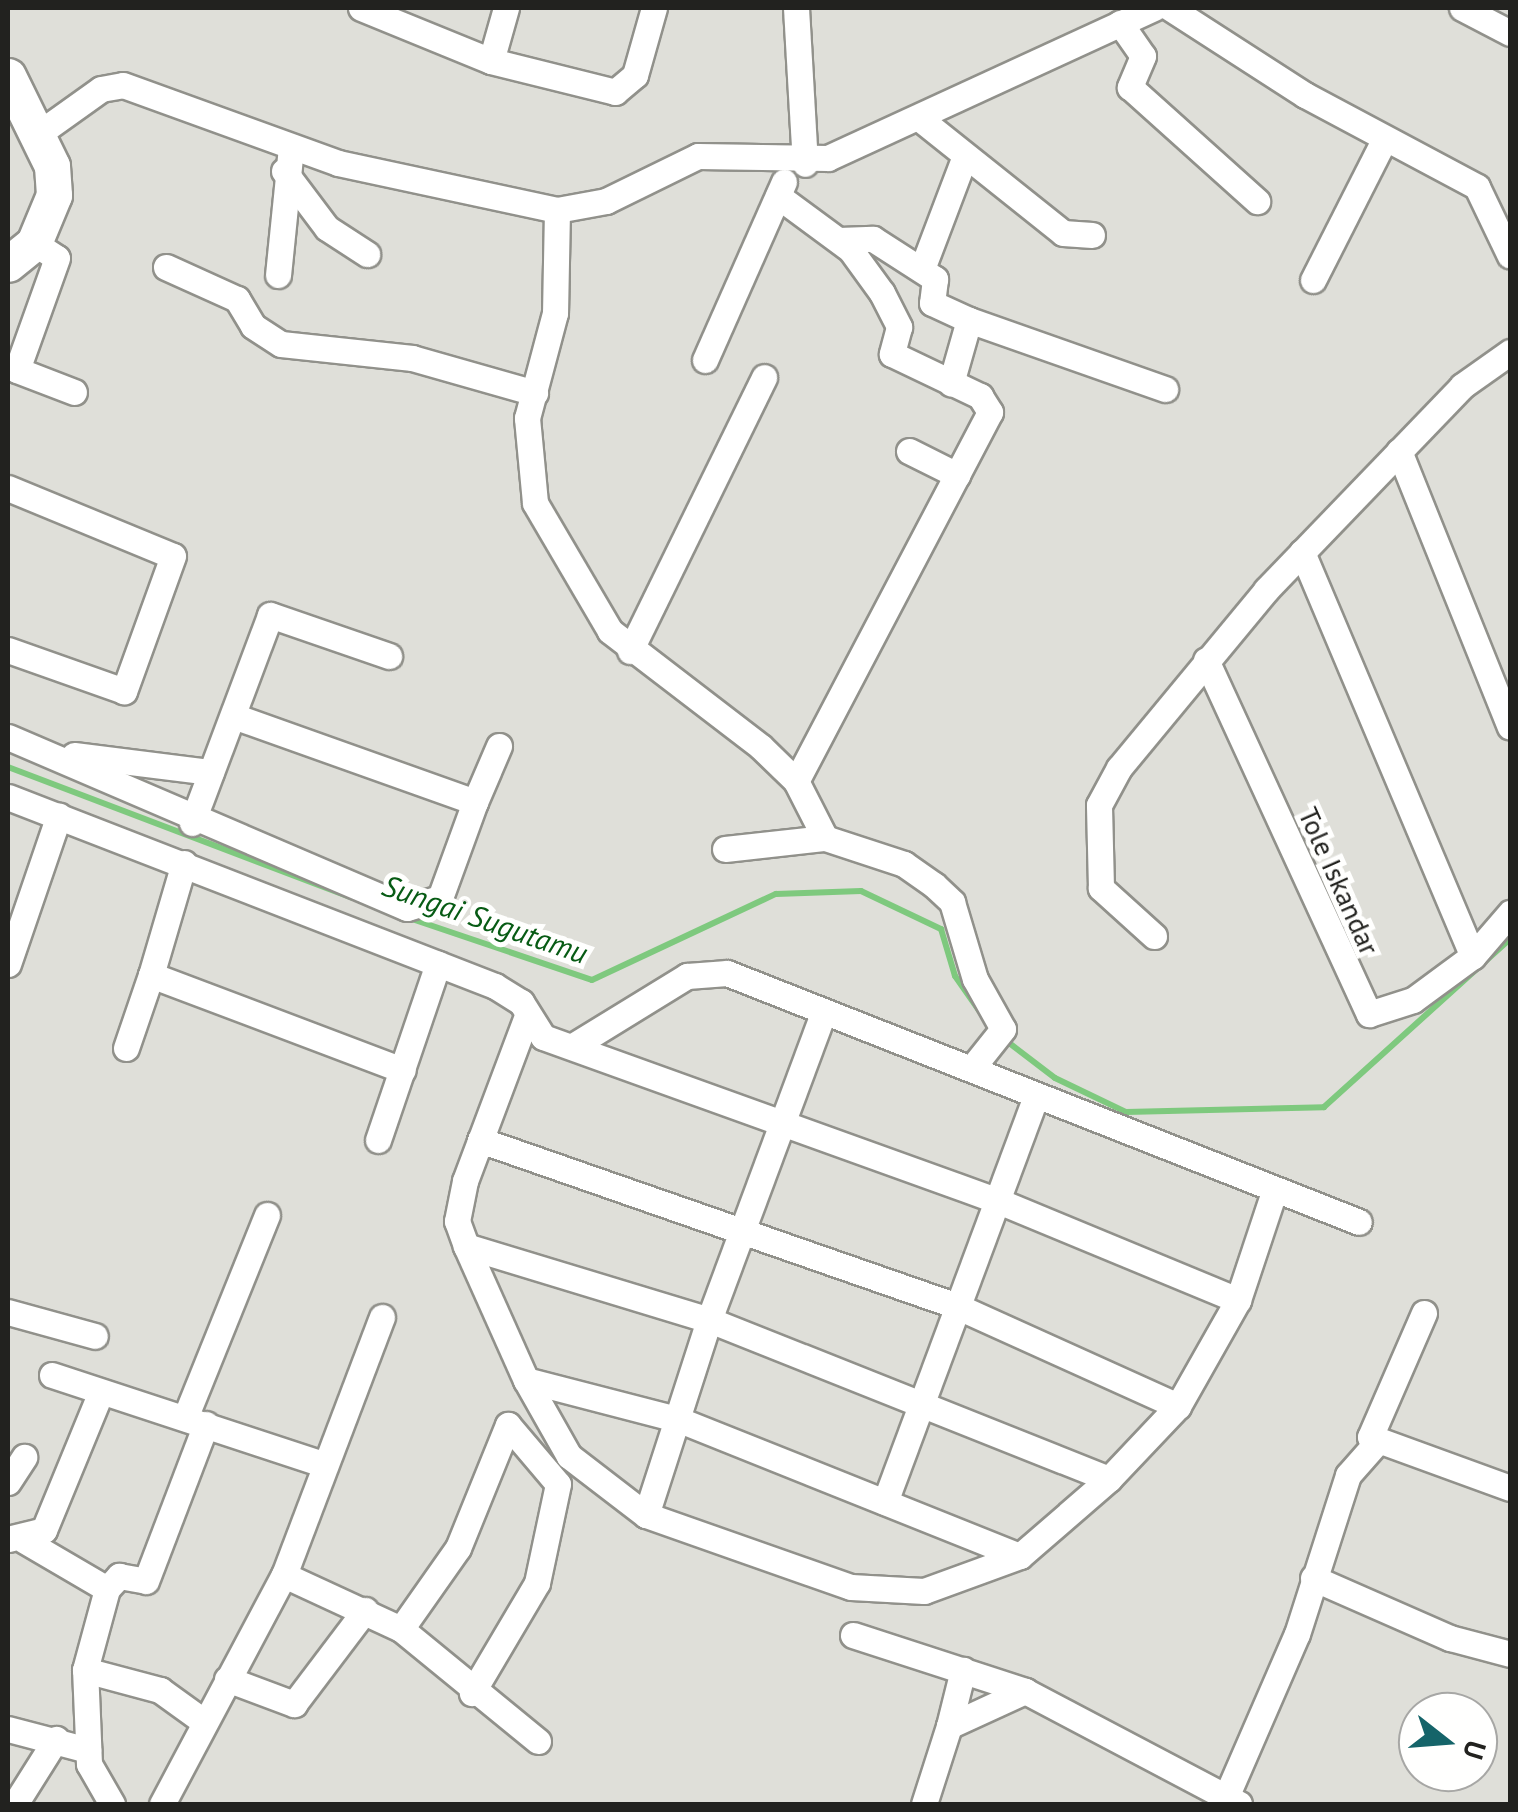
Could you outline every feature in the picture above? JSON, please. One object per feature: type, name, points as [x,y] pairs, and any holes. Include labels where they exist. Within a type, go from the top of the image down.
[{"type":"main road","points":[[8,76],[38,134],[54,196],[21,254]]},
{"type":"street","points":[[361,8],[491,61],[615,92],[635,75],[654,8]]},
{"type":"street","points":[[491,61],[506,8]]},
{"type":"street","points":[[705,360],[778,196],[799,164],[796,8]]},
{"type":"street","points":[[38,134],[100,88],[122,84],[287,159],[557,210],[606,201],[698,156],[799,164],[918,118],[1154,8]]},
{"type":"street","points":[[1170,8],[1384,140],[1477,187],[1510,256]]},
{"type":"street","points":[[1462,8],[1510,33]]},
{"type":"street","points":[[1120,22],[1143,56],[1130,87],[1257,201]]},
{"type":"street","points":[[918,118],[1062,233],[1092,235]]},
{"type":"street","points":[[1313,280],[1384,140]]},
{"type":"street","points":[[922,269],[966,156]]},
{"type":"street","points":[[287,159],[326,228],[367,254]]},
{"type":"street","points":[[278,275],[287,159]]},
{"type":"street","points":[[778,196],[839,240],[894,310],[892,354],[951,382],[990,412],[796,781]]},
{"type":"street","points":[[557,210],[555,313],[528,418],[535,503],[630,651],[796,781],[825,838]]},
{"type":"street","points":[[839,240],[873,239],[922,269],[937,282],[932,303],[1165,389]]},
{"type":"street","points":[[21,254],[57,258],[17,370],[74,392]]},
{"type":"street","points":[[166,267],[237,299],[253,326],[282,344],[412,358],[535,392]]},
{"type":"street","points":[[951,382],[970,320]]},
{"type":"street","points":[[1154,936],[1101,888],[1099,805],[1206,660],[1302,552],[1399,450],[1510,352]]},
{"type":"street","points":[[630,651],[764,376]]},
{"type":"street","points":[[1399,450],[1510,727]]},
{"type":"street","points":[[909,452],[957,475]]},
{"type":"street","points":[[8,488],[172,556],[124,691],[8,650]]},
{"type":"street","points":[[1302,552],[1473,956]]},
{"type":"street","points":[[192,823],[270,615],[389,656]]},
{"type":"street","name":"Tole Iskandar","points":[[1206,660],[1361,1007],[1379,1015],[1414,1000],[1473,956],[1510,913]]},
{"type":"street","points":[[234,716],[475,802]]},
{"type":"street","points":[[8,737],[59,754],[192,823],[421,910],[440,898],[499,746]]},
{"type":"street","points":[[59,754],[211,772]]},
{"type":"street","points":[[8,796],[495,986],[543,1037],[996,1200],[1238,1300]]},
{"type":"street","points":[[8,964],[59,815]]},
{"type":"street","points":[[726,850],[825,838],[904,864],[952,902],[1003,1032],[975,1063]]},
{"type":"street","points":[[126,1048],[184,863]]},
{"type":"street","points":[[378,1140],[438,964]]},
{"type":"street","points":[[573,1046],[604,1020],[706,970],[823,1014],[975,1063],[1035,1098],[1273,1194],[1359,1222]]},
{"type":"street","points":[[150,975],[403,1070]]},
{"type":"street","points":[[646,1515],[709,1320],[786,1126],[823,1014]]},
{"type":"street","points":[[527,1016],[480,1140],[457,1222],[526,1380],[569,1456],[646,1515],[815,1577],[893,1594],[949,1584],[1020,1556],[1109,1478],[1178,1406],[1238,1300],[1273,1194]]},
{"type":"street","points":[[885,1502],[954,1305],[1035,1098]]},
{"type":"street","points":[[480,1140],[954,1305],[1178,1406]]},
{"type":"street","points":[[112,1804],[93,1781],[88,1750],[86,1670],[107,1589],[118,1576],[146,1580],[267,1215]]},
{"type":"street","points":[[466,1246],[709,1320],[922,1399],[1109,1478]]},
{"type":"street","points":[[8,1312],[94,1336]]},
{"type":"street","points":[[1424,1313],[1368,1427],[1378,1441],[1510,1488]]},
{"type":"street","points":[[162,1804],[203,1720],[284,1575],[382,1317]]},
{"type":"street","points":[[52,1374],[325,1465]]},
{"type":"street","points":[[526,1380],[677,1418],[1020,1556]]},
{"type":"street","points":[[16,1540],[44,1530],[101,1392]]},
{"type":"street","points":[[401,1629],[458,1548],[500,1427],[508,1425],[556,1473],[556,1496],[534,1592],[472,1693]]},
{"type":"street","points":[[852,1635],[1026,1690],[1230,1802],[1255,1744],[1348,1474],[1378,1441]]},
{"type":"street","points":[[8,1482],[24,1457]]},
{"type":"street","points":[[16,1540],[107,1589]]},
{"type":"street","points":[[284,1575],[401,1629],[472,1693],[538,1741]]},
{"type":"street","points":[[1313,1578],[1450,1638],[1510,1654]]},
{"type":"street","points":[[227,1678],[294,1704],[365,1610]]},
{"type":"street","points":[[86,1670],[160,1690],[203,1720]]},
{"type":"street","points":[[924,1804],[964,1670]]},
{"type":"street","points":[[949,1726],[1026,1690]]},
{"type":"street","points":[[8,1729],[56,1738],[88,1750]]},
{"type":"street","points":[[15,1804],[56,1738]]},
{"type":"waterway","name":"Sungai Sugutamu","points":[[8,767],[352,898]]},
{"type":"waterway","name":"Sungai Sugutamu","points":[[406,917],[592,980],[776,894],[861,891],[941,929],[955,976],[994,1032]]},
{"type":"waterway","name":"Sungai Sugutamu","points":[[1004,1039],[1055,1078],[1126,1112],[1324,1107],[1510,939]]}]
